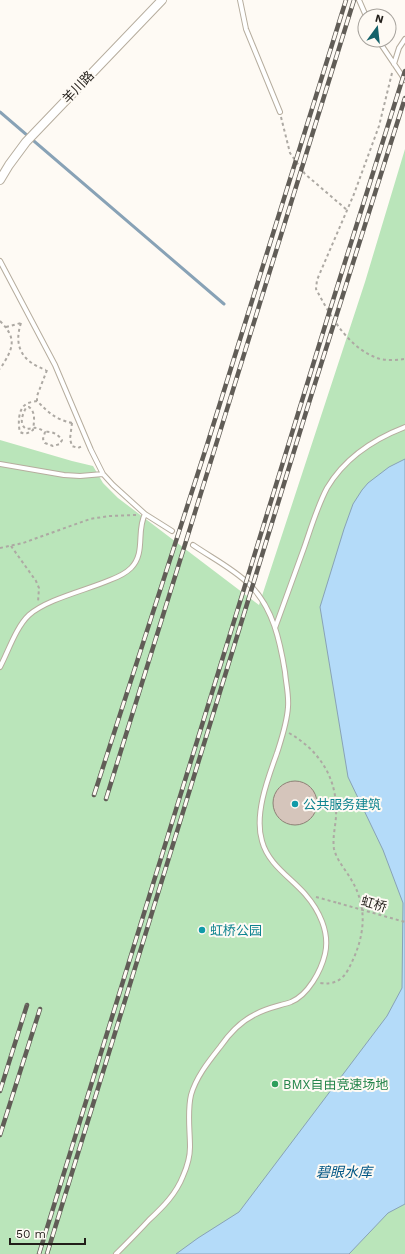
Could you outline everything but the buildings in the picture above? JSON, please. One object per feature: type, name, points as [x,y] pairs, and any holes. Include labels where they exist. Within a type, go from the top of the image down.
[{"type":"street","name":"羊川路","points":[[0,180],[8,165],[26,142],[162,0]]},
{"type":"lane","points":[[240,0],[246,29],[280,112]]},
{"type":"lane","points":[[394,64],[399,48],[405,38]]},
{"type":"lane","points":[[383,48],[405,80]]},
{"type":"lane","points":[[0,261],[55,365],[78,421],[103,474],[145,514],[172,531]]},
{"type":"lane","points":[[275,628],[315,516],[328,487],[345,466],[365,447],[390,433],[405,427]]},
{"type":"lane","points":[[0,464],[64,475],[80,476],[103,474]]},
{"type":"lane","points":[[0,668],[22,624],[29,615],[49,602],[96,586],[124,574],[132,568],[137,560],[140,550],[141,522],[145,514]]},
{"type":"lane","points":[[116,1254],[175,1193],[183,1178],[188,1162],[190,1148],[189,1112],[191,1095],[197,1080],[207,1063],[240,1024],[264,1010],[290,1002],[300,997],[312,981],[326,951],[324,927],[318,913],[305,895],[285,876],[266,852],[260,831],[260,815],[264,794],[284,730],[288,710],[288,692],[282,652],[275,628],[266,606],[259,595],[240,576],[193,546]]},
{"type":"path","points":[[394,64],[379,126],[347,210],[317,280],[316,289],[343,332],[356,346],[377,358],[405,360]]},
{"type":"path","points":[[280,112],[290,153],[305,174],[347,210]]},
{"type":"path","points":[[0,320],[12,338],[9,353],[0,369]]},
{"type":"path","points":[[6,327],[31,321]]},
{"type":"path","points":[[21,323],[18,331],[18,341],[22,353],[33,364],[47,370]]},
{"type":"path","points":[[37,401],[47,370],[55,365]]},
{"type":"path","points":[[37,401],[48,412],[57,418],[72,423],[78,421]]},
{"type":"path","points":[[37,401],[24,406],[20,415],[20,432],[27,434],[33,430],[33,427],[33,411],[29,407],[26,408],[23,414],[23,428],[26,429],[33,427],[38,427],[45,432],[52,432],[62,440],[60,444],[53,446],[45,443],[43,438],[45,432]]},
{"type":"path","points":[[72,423],[70,439],[72,446],[78,448],[88,443]]},
{"type":"path","points":[[0,548],[23,543],[90,519],[109,516],[145,514]]},
{"type":"path","points":[[11,546],[36,581],[39,595],[36,610]]},
{"type":"path","points":[[284,730],[300,739],[313,750],[323,762],[329,773],[336,796],[337,810],[334,848],[342,866],[355,886],[363,914],[361,938],[353,961],[346,974],[341,979],[331,984],[312,981]]},
{"type":"path","name":"虹桥","points":[[305,895],[405,922]]},
{"type":"green space","name":"虹桥公园","points":[[405,149],[405,1254],[0,1254],[0,440],[93,466],[103,483],[118,498],[259,605],[365,282]]},
{"type":"water","name":"碧眼水库","points":[[405,459],[405,1204],[388,1213],[349,1254],[176,1254],[239,1212],[387,1016],[402,988],[403,903],[383,850],[348,777],[320,607],[353,504],[368,483],[389,467]]},
{"type":"waterway","points":[[0,112],[224,304]]},
{"type":"railway","points":[[94,795],[207,445],[346,0]]},
{"type":"railway","points":[[106,799],[354,0]]},
{"type":"railway","points":[[39,1254],[405,71]]},
{"type":"railway","points":[[47,1254],[307,409],[405,98]]},
{"type":"railway","points":[[0,1091],[27,1005]]},
{"type":"railway","points":[[0,1135],[40,1009]]},
{"type":"place","name":"公共服务建筑","points":[[295,804]]},
{"type":"place","name":"虹桥公园","points":[[202,930]]},
{"type":"place","name":"BMX自由竞速场地","points":[[275,1084]]}]
